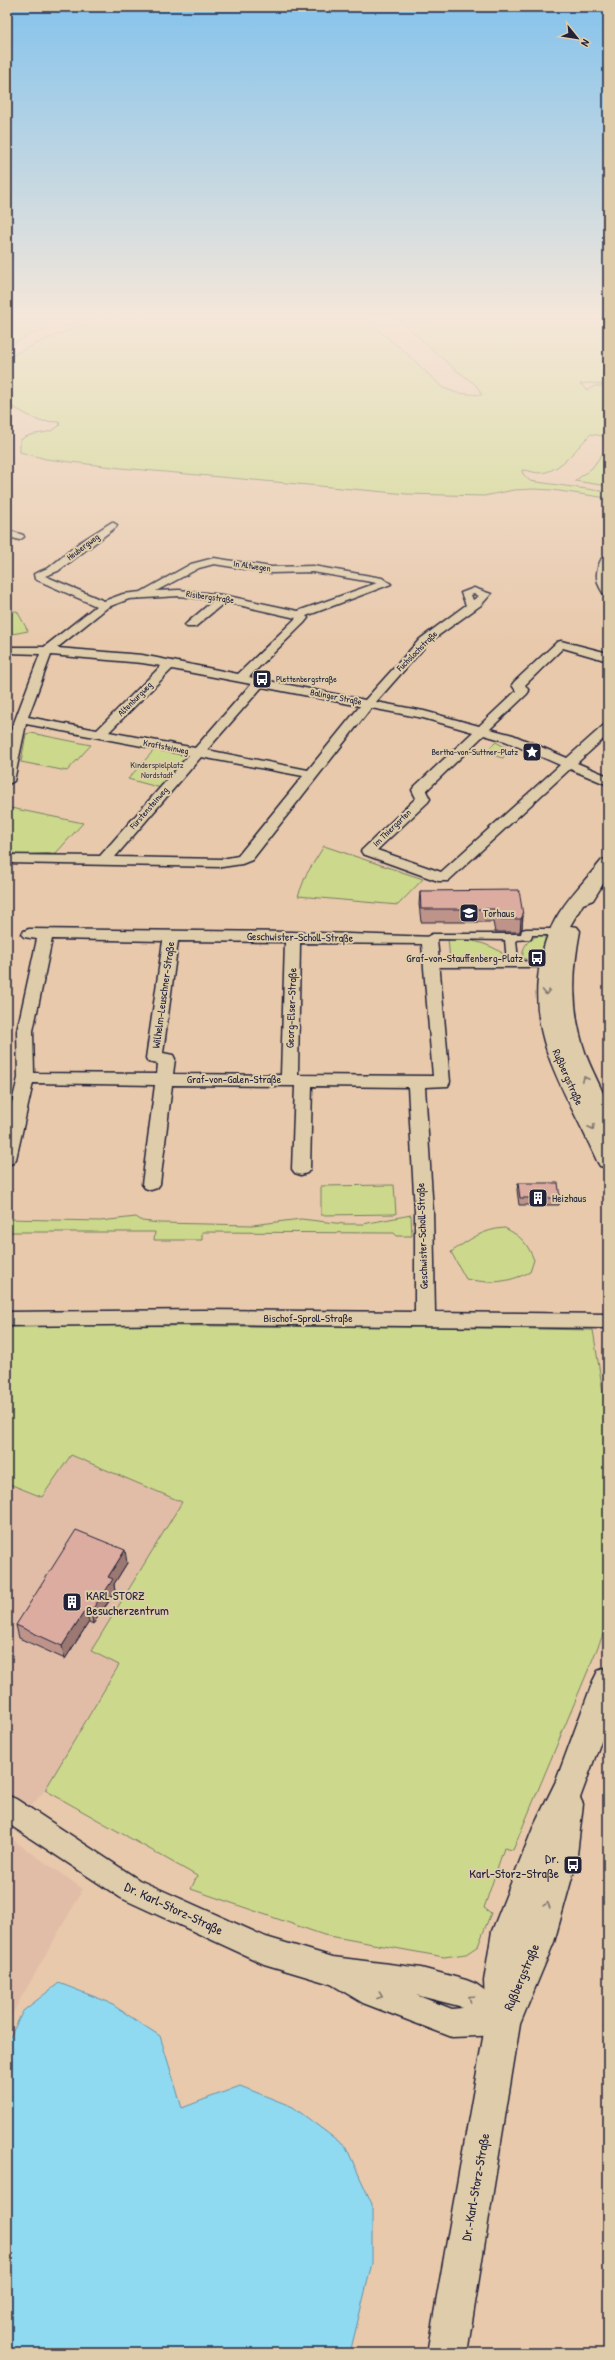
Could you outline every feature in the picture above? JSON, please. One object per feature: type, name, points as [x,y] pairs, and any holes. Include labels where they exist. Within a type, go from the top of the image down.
[{"type":"street","name":"Heubergweg","points":[[104,605],[64,586],[39,577],[39,574],[54,569],[83,545],[112,525]]},
{"type":"street","points":[[7,532],[19,537]]},
{"type":"street","points":[[608,558],[602,575],[603,581],[608,590]]},
{"type":"street","name":"In Altwegen","points":[[142,594],[195,566],[214,561],[271,570],[298,568],[313,569],[372,584],[299,615]]},
{"type":"street","points":[[54,569],[64,586]]},
{"type":"street","name":"Risibergstraße","points":[[47,651],[104,605],[127,596],[179,593],[223,598],[299,615]]},
{"type":"street","points":[[191,625],[223,598]]},
{"type":"street","name":"Fuchslochstraße","points":[[370,704],[430,635],[472,606]]},
{"type":"street","points":[[241,678],[300,621],[302,618],[299,615]]},
{"type":"street","name":"Im Thiergarten","points":[[608,657],[561,644],[518,685],[522,691],[420,790],[423,799],[368,851],[443,878],[608,728]]},
{"type":"street","name":"Balinger Straße","points":[[7,650],[117,656],[241,678],[424,715],[482,730],[513,740],[608,781]]},
{"type":"street","points":[[7,781],[15,725],[47,651]]},
{"type":"street","name":"Altenburgweg","points":[[101,734],[169,665]]},
{"type":"street","name":"Fürstensteinweg","points":[[103,862],[259,682]]},
{"type":"street","points":[[7,858],[103,862],[222,863],[242,860],[247,857],[311,774],[370,704]]},
{"type":"street","name":"Kraftsteinweg","points":[[15,725],[101,734],[311,774]]},
{"type":"street","name":"Rußbergstraße","points":[[608,864],[593,883],[576,898],[559,925],[552,947],[545,992],[550,1031],[559,1062],[608,1160]]},
{"type":"street","name":"Rußbergstraße","points":[[593,883],[571,929],[567,944],[562,993],[567,1032],[577,1062],[608,1127]]},
{"type":"street","points":[[542,965],[432,964],[429,940],[436,936],[527,937],[526,932],[550,932]]},
{"type":"street","name":"Geschwister-Scholl-Straße","points":[[29,934],[429,940]]},
{"type":"street","points":[[7,1159],[26,1078],[25,1031],[46,934]]},
{"type":"street","name":"Wilhelm-Leuschner-Straße","points":[[151,1184],[167,1059],[154,1058],[171,936]]},
{"type":"street","name":"Georg-Elser-Straße","points":[[293,937],[296,1080],[301,1169]]},
{"type":"street","points":[[510,937],[513,965]]},
{"type":"street","name":"Graf-von-Galen-Straße","points":[[26,1078],[442,1082],[432,964]]},
{"type":"street","name":"Geschwister-Scholl-Straße","points":[[416,1082],[424,1212],[425,1319]]},
{"type":"street","name":"Bischof-Sproll-Straße","points":[[7,1319],[425,1319],[608,1321]]},
{"type":"street","name":"Rußbergstraße","points":[[503,2021],[501,1981],[509,1931],[544,1839],[569,1787],[608,1681]]},
{"type":"street","name":"Dr. Karl-Storz-Straße","points":[[7,1808],[130,1889],[264,1950],[333,1970],[372,1993],[452,2023],[503,2021]]},
{"type":"street","name":"Dr.-Karl-Storz-Straße","points":[[447,2353],[503,2021]]},
{"type":"shaded area","points":[[71,1455],[182,1502],[92,1651],[119,1664],[45,1790],[7,1835],[7,1483],[42,1497]]},
{"type":"shaded area","points":[[7,1836],[83,1889],[7,2023]]},
{"type":"green space","points":[[608,424],[608,437],[591,434],[562,464],[548,472],[538,473],[522,470],[523,474],[530,481],[608,492],[608,498],[534,489],[514,490],[484,496],[407,494],[121,468],[46,459],[20,452],[20,440],[30,435],[51,431],[60,425]]},
{"type":"green space","points":[[608,446],[608,486],[575,481],[592,468]]},
{"type":"green space","points":[[17,611],[28,631],[7,635],[7,612]]},
{"type":"green space","points":[[31,733],[91,745],[67,771],[21,762],[26,734]]},
{"type":"green space","points":[[496,742],[508,749],[503,758],[484,753]]},
{"type":"green space","name":"Kinderspielplatz Nordstadt","points":[[155,749],[191,753],[161,788],[128,779]]},
{"type":"green space","points":[[11,808],[83,823],[56,853],[18,855],[8,850],[7,846]]},
{"type":"green space","points":[[324,846],[423,879],[398,905],[298,896],[306,875]]},
{"type":"green space","points":[[546,934],[541,956],[536,955],[535,962],[523,958],[524,948],[529,941],[532,938]]},
{"type":"green space","points":[[448,938],[469,940],[490,946],[502,953],[503,958],[499,961],[450,961]]},
{"type":"green space","points":[[394,1185],[396,1214],[321,1215],[321,1186]]},
{"type":"green space","points":[[411,1215],[412,1236],[397,1236],[394,1233],[202,1232],[202,1240],[154,1240],[155,1232],[7,1232],[7,1219],[100,1221],[136,1217],[142,1221],[160,1223],[252,1225],[301,1219],[344,1224],[363,1224]]},
{"type":"green space","points":[[505,1228],[516,1234],[529,1249],[534,1260],[530,1272],[522,1276],[499,1282],[483,1282],[466,1279],[451,1252],[470,1239],[483,1233],[490,1230]]},
{"type":"green space","points":[[7,1325],[425,1327],[593,1330],[608,1423],[608,1616],[602,1637],[513,1850],[504,1848],[484,1908],[491,1913],[478,1946],[466,1954],[444,1957],[324,1935],[191,1889],[197,1876],[45,1790],[119,1665],[91,1651],[182,1502],[71,1455],[42,1497],[7,1483]]},
{"type":"water","points":[[59,1983],[108,2002],[160,2036],[182,2108],[240,2086],[293,2107],[346,2147],[372,2204],[372,2263],[350,2353],[7,2353],[7,2043],[23,2011]]},
{"type":"building","points":[[519,890],[523,915],[521,919],[496,919],[495,909],[421,909],[420,891]]},
{"type":"building","points":[[518,1183],[558,1183],[560,1198],[520,1198]]},
{"type":"building","name":"KARL STORZ Besucherzentrum","points":[[76,1530],[125,1550],[108,1577],[113,1579],[106,1590],[91,1611],[86,1609],[62,1646],[16,1625]]},
{"type":"place","name":"Plettenbergstraße","points":[[262,679]]},
{"type":"place","name":"Bertha-von-Suttner-Platz","points":[[532,752]]},
{"type":"place","name":"Torhaus","points":[[469,913]]},
{"type":"place","name":"Graf-von-Stauffenberg-Platz","points":[[537,958]]},
{"type":"place","name":"Heizhaus","points":[[538,1198]]},
{"type":"place","name":"KARL STORZ Besucherzentrum","points":[[72,1602]]},
{"type":"place","name":"Dr. Karl-Storz-Straße","points":[[573,1865]]}]
